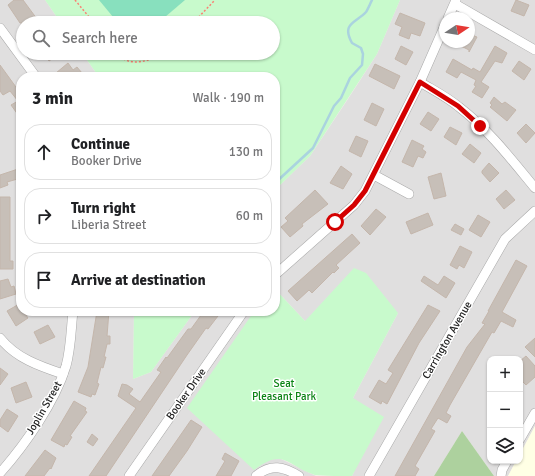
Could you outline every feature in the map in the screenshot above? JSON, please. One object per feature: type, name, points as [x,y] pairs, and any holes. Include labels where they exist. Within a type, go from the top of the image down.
[{"type":"street","points":[[451,12],[456,2],[535,50]]},
{"type":"street","points":[[0,28],[16,50]]},
{"type":"street","points":[[280,271],[354,205],[365,191],[420,82],[439,39]]},
{"type":"street","points":[[24,60],[32,72]]},
{"type":"street","points":[[420,82],[458,106],[480,126],[506,152],[535,188]]},
{"type":"street","points":[[374,174],[409,194]]},
{"type":"street","name":"Carrington Avenue","points":[[369,476],[505,239],[535,211]]},
{"type":"street","name":"Joplin Street","points":[[0,473],[38,421],[63,374],[68,354],[72,316]]},
{"type":"street","name":"Booker Drive","points":[[129,476],[241,316]]},
{"type":"street","points":[[0,338],[9,349],[19,356],[63,374]]},
{"type":"street","points":[[523,434],[535,413]]},
{"type":"street","points":[[501,476],[505,464]]},
{"type":"street","points":[[256,476],[264,471],[279,467],[288,469],[299,476]]},
{"type":"path","points":[[75,0],[88,16]]},
{"type":"path","points":[[200,16],[215,0]]},
{"type":"path","points":[[127,60],[140,62],[148,60]]},
{"type":"shaded area","points":[[0,0],[45,0],[56,16],[16,16],[16,60],[87,60],[95,72],[16,72],[16,316],[134,316],[133,379],[151,372],[191,316],[253,316],[268,460],[279,458],[316,476],[0,476]]},
{"type":"shaded area","points":[[400,0],[535,0],[535,426],[523,448],[523,356],[487,356],[487,464],[514,464],[508,476],[494,476],[462,431],[434,476],[352,476],[354,472],[353,398],[398,313],[305,321],[280,294],[280,185],[310,156],[377,54]]},
{"type":"shaded area","points":[[535,426],[535,476],[508,476],[514,464],[523,464],[523,448]]},
{"type":"green space","points":[[45,0],[400,0],[377,54],[310,156],[280,185],[280,72],[95,72],[87,60],[280,60],[280,16],[56,16]]},
{"type":"green space","points":[[99,0],[185,0],[166,16],[112,16]]},
{"type":"green space","name":"Seat Pleasant Park","points":[[354,268],[366,273],[398,313],[353,398],[384,417],[352,476],[315,475],[285,460],[279,459],[264,463],[254,470],[187,408],[251,316],[280,316],[280,294],[305,321]]},
{"type":"green space","points":[[134,316],[191,316],[151,372],[133,379]]},
{"type":"green space","points":[[462,431],[494,476],[434,476]]},
{"type":"building","points":[[14,0],[23,0],[35,16],[16,17],[8,5]]},
{"type":"building","points":[[516,0],[529,5],[524,16],[511,11]]},
{"type":"building","points":[[400,13],[425,23],[420,36],[411,33],[409,39],[399,35],[402,27],[395,24]]},
{"type":"building","points":[[401,46],[413,52],[406,65],[395,59]]},
{"type":"building","points":[[495,46],[507,53],[502,63],[495,61],[481,82],[489,87],[482,98],[472,92],[476,86],[474,85],[476,80],[461,72],[457,78],[446,72],[453,59],[472,70],[473,68],[480,72]]},
{"type":"building","points":[[519,61],[531,69],[524,80],[512,71]]},
{"type":"building","points":[[68,63],[73,70],[77,67],[81,72],[57,72]]},
{"type":"building","points":[[375,64],[400,76],[394,89],[369,76]]},
{"type":"building","points":[[0,65],[16,87],[16,98],[10,91],[3,95],[0,91]]},
{"type":"building","points":[[494,97],[502,104],[505,102],[516,110],[507,121],[490,107],[492,105],[490,103]]},
{"type":"building","points":[[16,102],[16,112],[11,105]]},
{"type":"building","points":[[372,103],[384,109],[376,126],[364,120]]},
{"type":"building","points":[[428,112],[439,119],[431,131],[420,124]]},
{"type":"building","points":[[526,124],[535,133],[526,143],[517,133]]},
{"type":"building","points":[[450,127],[462,133],[456,145],[444,137]]},
{"type":"building","points":[[356,136],[368,141],[361,157],[349,151]]},
{"type":"building","points":[[412,140],[424,146],[422,149],[426,152],[423,158],[418,156],[413,167],[402,162]]},
{"type":"building","points":[[470,144],[481,153],[474,163],[462,154]]},
{"type":"building","points":[[489,163],[499,173],[490,182],[482,173]]},
{"type":"building","points":[[341,166],[352,174],[343,189],[330,183]]},
{"type":"building","points":[[16,170],[16,179],[7,182],[8,185],[0,188],[0,175]]},
{"type":"building","points":[[441,173],[446,196],[434,199],[428,177]]},
{"type":"building","points":[[315,190],[328,204],[302,224],[303,226],[290,237],[281,227],[288,221],[285,218]]},
{"type":"building","points":[[506,190],[515,200],[504,209],[496,199]]},
{"type":"building","points":[[0,197],[10,197],[10,261],[13,261],[13,269],[0,269]]},
{"type":"building","points":[[376,209],[386,217],[370,235],[361,226]]},
{"type":"building","points":[[428,213],[433,225],[411,234],[406,222]]},
{"type":"building","points":[[478,215],[490,222],[481,237],[469,230]]},
{"type":"building","points":[[455,224],[464,229],[461,235],[451,230]]},
{"type":"building","points":[[352,234],[360,243],[336,265],[339,268],[334,273],[333,272],[312,293],[309,290],[297,301],[288,291]]},
{"type":"building","points":[[460,246],[472,252],[464,268],[459,265],[457,269],[450,265]]},
{"type":"building","points":[[516,260],[527,266],[502,312],[516,320],[513,327],[501,321],[494,333],[492,332],[446,413],[451,416],[447,423],[438,418],[431,429],[435,431],[415,466],[419,469],[415,476],[395,476],[467,347],[485,324],[482,323]]},
{"type":"building","points":[[424,276],[438,285],[444,276],[455,283],[446,298],[421,281]]},
{"type":"building","points":[[8,279],[11,287],[14,286],[16,294],[0,299],[0,281]]},
{"type":"building","points":[[428,305],[440,311],[419,343],[387,404],[382,401],[381,404],[369,397],[379,380],[386,384],[393,373],[388,370]]},
{"type":"building","points":[[16,306],[16,316],[27,316],[28,318],[16,326],[7,311]]},
{"type":"building","points":[[96,316],[109,316],[107,336],[110,336],[110,344],[107,344],[104,357],[106,357],[103,368],[101,367],[97,383],[99,384],[95,395],[92,394],[91,397],[78,392],[88,367]]},
{"type":"building","points":[[200,316],[218,316],[208,329],[206,328],[187,355],[106,476],[89,476],[136,408],[118,396],[122,384],[133,389],[129,394],[140,402],[161,372],[157,370],[166,357],[167,358],[188,329],[191,329]]},
{"type":"building","points":[[48,325],[55,337],[40,344],[34,332]]},
{"type":"building","points":[[535,338],[535,357],[525,347]]},
{"type":"building","points":[[526,356],[535,366],[535,377],[526,385],[523,382],[523,358]]},
{"type":"building","points":[[0,368],[8,374],[0,385]]},
{"type":"building","points":[[26,382],[32,397],[16,403],[11,388]]},
{"type":"building","points":[[74,401],[86,408],[85,411],[87,412],[70,436],[72,437],[67,445],[65,444],[64,447],[51,440]]},
{"type":"building","points":[[7,409],[18,416],[8,432],[0,426],[0,420]]},
{"type":"building","points":[[191,420],[202,427],[187,451],[169,476],[152,476]]},
{"type":"building","points":[[92,434],[98,439],[93,446],[87,442]]},
{"type":"building","points":[[45,450],[56,458],[51,469],[50,468],[44,476],[25,476]]},
{"type":"building","points":[[225,453],[239,461],[231,476],[216,476],[225,461],[222,459]]},
{"type":"waterway","points":[[280,178],[313,148],[334,106],[341,98],[350,78],[362,65],[363,54],[361,48],[352,43],[348,31],[351,24],[366,12],[372,0]]},
{"type":"route","points":[[335,222],[354,205],[370,183],[420,82],[458,106],[480,126]]}]
